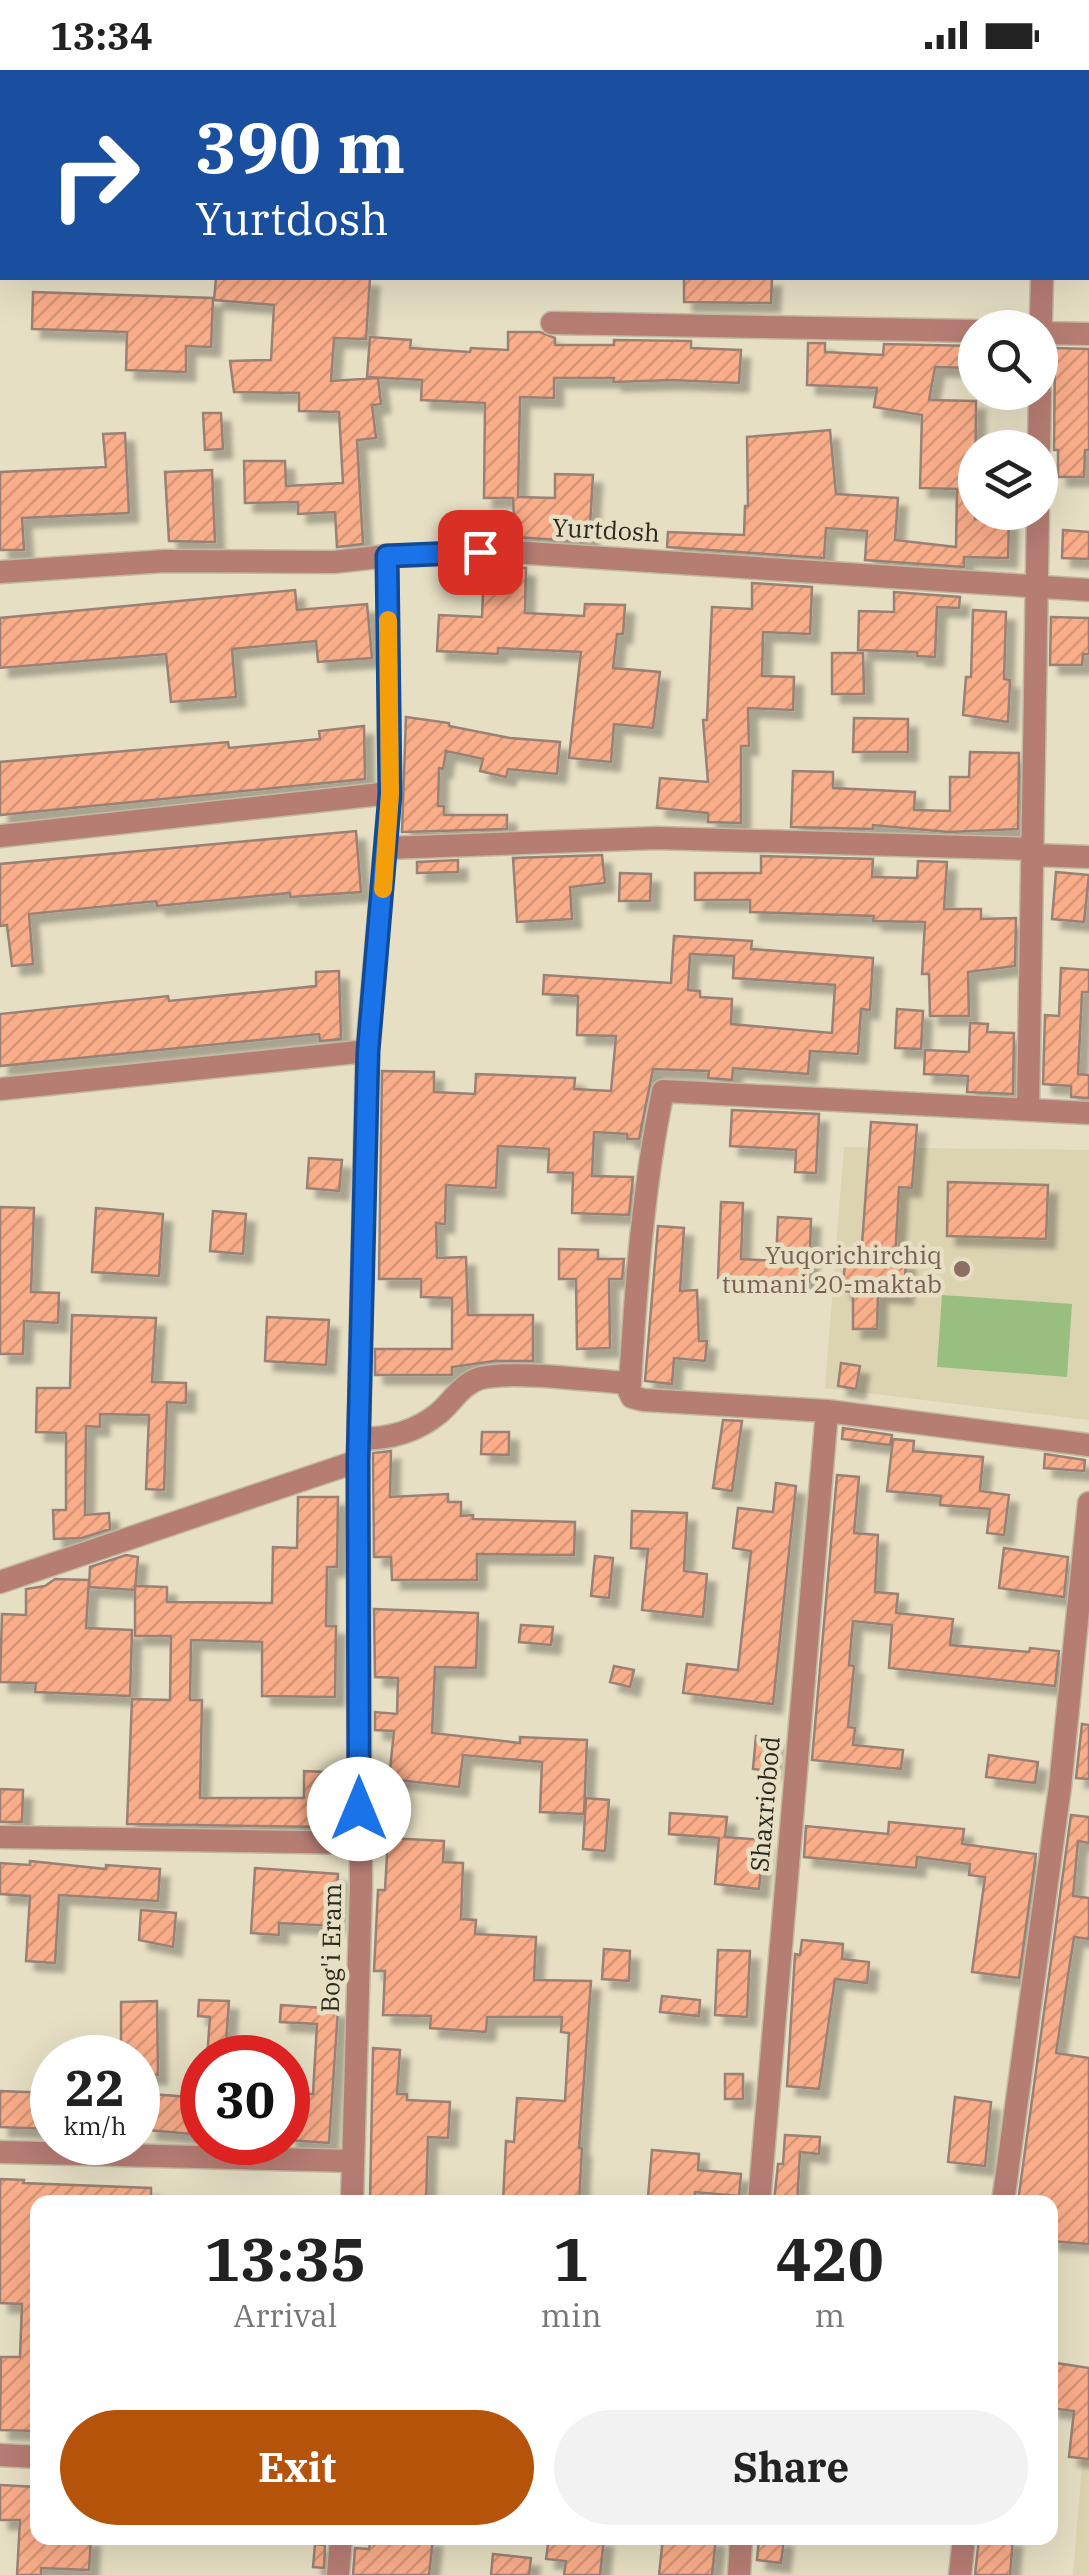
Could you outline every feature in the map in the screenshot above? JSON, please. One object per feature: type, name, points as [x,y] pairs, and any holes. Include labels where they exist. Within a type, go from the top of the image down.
[{"type":"street","points":[[1041,310],[1042,280]]},
{"type":"street","points":[[552,323],[958,332]]},
{"type":"street","points":[[1058,333],[1089,334]]},
{"type":"street","points":[[1028,1109],[1038,530]]},
{"type":"street","name":"Yurtdosh","points":[[0,572],[165,562],[334,562],[387,556],[512,552],[1089,590]]},
{"type":"street","name":"Bog'i Eram","points":[[352,2195],[361,1886],[358,1450],[368,1051],[390,794],[387,556]]},
{"type":"street","points":[[0,836],[390,794]]},
{"type":"street","points":[[387,848],[657,838],[1089,857]]},
{"type":"street","points":[[0,1089],[368,1051]]},
{"type":"street","points":[[1089,1113],[663,1092],[654,1131],[628,1391],[632,1397],[644,1400],[828,1411],[1089,1446]]},
{"type":"street","points":[[0,1582],[418,1427],[440,1412],[461,1389],[479,1379],[502,1376],[630,1382]]},
{"type":"street","name":"Shaxriobod","points":[[760,2195],[828,1411]]},
{"type":"street","points":[[1004,2195],[1060,1786],[1089,1503]]},
{"type":"street","points":[[0,1837],[359,1842]]},
{"type":"street","points":[[0,2152],[353,2161]]},
{"type":"street","points":[[0,2455],[30,2456]]},
{"type":"street","points":[[338,2575],[340,2545]]},
{"type":"street","points":[[738,2575],[740,2545]]},
{"type":"street","points":[[960,2575],[963,2545]]},
{"type":"shaded area","name":"Yuqorichirchiq tumani 20-maktab","points":[[844,1147],[1089,1150],[1089,1420],[825,1388]]},
{"type":"shaded area","points":[[1089,2378],[1089,2575],[1073,2575]]},
{"type":"green space","points":[[942,1295],[1072,1304],[1067,1377],[937,1367]]},
{"type":"building","points":[[216,280],[370,280],[366,339],[334,338],[331,381],[378,378],[381,404],[372,405],[376,438],[357,440],[363,544],[337,547],[335,512],[298,514],[298,502],[245,503],[244,461],[285,461],[286,486],[343,483],[339,412],[299,411],[299,393],[234,392],[230,361],[271,360],[274,305],[214,300]]},
{"type":"building","points":[[684,280],[772,280],[771,303],[684,302]]},
{"type":"building","points":[[33,292],[213,298],[211,347],[186,346],[186,372],[126,370],[127,332],[32,329]]},
{"type":"building","points":[[508,332],[540,332],[555,338],[555,345],[614,345],[614,340],[691,341],[691,348],[741,350],[739,383],[554,378],[554,398],[520,397],[518,497],[555,498],[555,474],[593,475],[589,542],[515,537],[513,498],[484,498],[485,403],[421,400],[422,380],[367,377],[370,337],[411,340],[410,348],[470,352],[471,348],[508,350]]},
{"type":"building","points":[[808,343],[825,343],[825,352],[883,355],[884,344],[958,346],[958,368],[935,367],[929,400],[958,401],[958,410],[976,410],[976,430],[958,430],[958,530],[1009,530],[1008,558],[964,557],[964,567],[865,560],[867,531],[826,528],[824,558],[667,547],[668,532],[744,535],[748,506],[747,437],[830,430],[836,494],[898,498],[895,540],[956,547],[957,489],[920,488],[922,415],[874,407],[877,388],[807,385]]},
{"type":"building","points":[[1058,348],[1089,349],[1089,450],[1085,450],[1084,477],[1058,477],[1058,430],[1054,430]]},
{"type":"building","points":[[203,413],[221,413],[223,449],[205,450]]},
{"type":"building","points":[[125,433],[129,513],[22,518],[24,550],[0,550],[0,472],[106,467],[103,434]]},
{"type":"building","points":[[212,470],[215,542],[169,541],[165,472]]},
{"type":"building","points":[[1063,530],[1089,532],[1089,559],[1062,558]]},
{"type":"building","points":[[504,567],[526,568],[525,613],[584,616],[585,604],[625,605],[623,634],[617,634],[613,668],[660,672],[653,728],[614,724],[611,762],[569,758],[581,652],[498,648],[498,654],[437,651],[439,615],[482,617],[483,593],[503,594]]},
{"type":"building","points":[[752,583],[812,587],[810,634],[763,632],[762,676],[794,677],[793,710],[748,708],[749,746],[741,746],[741,823],[708,822],[708,813],[657,808],[660,778],[708,782],[703,720],[707,720],[712,607],[752,609]]},
{"type":"building","points":[[295,590],[297,610],[367,604],[372,658],[318,662],[316,641],[232,649],[236,697],[171,702],[166,654],[0,668],[0,618]]},
{"type":"building","points":[[894,592],[960,597],[959,608],[937,607],[935,657],[917,656],[917,652],[858,650],[859,611],[894,612]]},
{"type":"building","points":[[973,610],[1006,612],[1004,679],[1010,680],[1008,722],[963,715],[966,677],[971,677]]},
{"type":"building","points":[[1051,617],[1089,618],[1089,654],[1083,654],[1082,665],[1050,665]]},
{"type":"building","points":[[832,653],[863,653],[864,694],[832,694]]},
{"type":"building","points":[[406,717],[510,738],[560,742],[557,774],[508,769],[506,777],[480,771],[483,759],[446,751],[443,769],[439,768],[438,806],[444,806],[444,815],[507,815],[507,829],[402,832]]},
{"type":"building","points":[[854,718],[908,719],[908,752],[853,752]]},
{"type":"building","points":[[364,726],[365,779],[0,815],[0,762],[228,742],[229,748],[320,739],[319,731]]},
{"type":"building","points":[[970,752],[1019,753],[1018,829],[949,832],[873,825],[873,829],[791,827],[793,771],[833,772],[833,788],[915,792],[914,810],[950,811],[950,777],[969,777]]},
{"type":"building","points":[[356,831],[361,892],[290,897],[290,893],[157,906],[156,901],[29,914],[33,964],[12,966],[7,925],[0,926],[0,864]]},
{"type":"building","points":[[602,855],[605,883],[570,887],[572,919],[517,922],[513,858]]},
{"type":"building","points":[[761,856],[873,859],[872,877],[917,878],[918,861],[947,862],[944,909],[981,909],[981,919],[1016,918],[1015,966],[968,972],[969,1016],[930,1016],[929,974],[922,974],[925,922],[873,921],[874,916],[750,912],[750,900],[695,900],[695,873],[761,873]]},
{"type":"building","points":[[458,860],[458,872],[417,873],[417,862]]},
{"type":"building","points":[[1056,872],[1089,875],[1084,922],[1052,919]]},
{"type":"building","points":[[620,873],[651,874],[650,901],[619,901]]},
{"type":"building","points":[[674,936],[752,941],[751,949],[873,958],[870,1010],[861,1009],[858,1054],[810,1051],[808,1074],[733,1068],[732,1080],[708,1078],[709,1071],[653,1069],[639,1139],[627,1139],[627,1134],[594,1132],[592,1176],[633,1177],[629,1215],[572,1213],[573,1173],[548,1172],[549,1149],[498,1146],[496,1188],[446,1185],[445,1224],[436,1223],[437,1258],[466,1257],[468,1315],[533,1315],[533,1361],[452,1367],[452,1375],[375,1375],[375,1349],[452,1349],[452,1298],[421,1297],[421,1279],[379,1279],[382,1071],[434,1072],[434,1092],[475,1094],[476,1074],[575,1078],[574,1089],[611,1091],[616,1036],[577,1035],[578,996],[543,994],[544,975],[671,983]],"holes":[[[690,954],[734,956],[733,978],[835,985],[832,1033],[731,1024],[732,999],[700,997],[700,991],[688,990]]]},
{"type":"building","points":[[1061,968],[1089,970],[1089,992],[1082,992],[1078,1074],[1089,1075],[1089,1098],[1071,1097],[1071,1086],[1043,1084],[1045,1015],[1059,1016]]},
{"type":"building","points":[[339,971],[341,1039],[320,1041],[319,1034],[0,1066],[0,1014],[168,996],[169,1001],[316,986],[316,972]]},
{"type":"building","points":[[897,1009],[923,1011],[921,1049],[895,1048]]},
{"type":"building","points":[[970,1023],[988,1024],[987,1032],[1014,1033],[1013,1094],[967,1092],[968,1076],[924,1074],[925,1050],[969,1052]]},
{"type":"building","points":[[732,1110],[819,1114],[816,1173],[795,1172],[796,1150],[730,1146]]},
{"type":"building","points":[[871,1122],[917,1125],[912,1188],[899,1187],[895,1260],[906,1261],[904,1295],[878,1293],[877,1329],[853,1329],[853,1292],[843,1291],[845,1257],[861,1258]]},
{"type":"building","points":[[309,1158],[342,1160],[339,1191],[307,1188]]},
{"type":"building","points":[[948,1182],[1048,1185],[1046,1239],[947,1236]]},
{"type":"building","points":[[721,1202],[743,1203],[741,1259],[776,1261],[778,1217],[811,1219],[809,1282],[718,1278]]},
{"type":"building","points":[[0,1207],[34,1208],[31,1292],[59,1293],[58,1323],[24,1321],[23,1354],[0,1354]]},
{"type":"building","points":[[96,1208],[163,1214],[159,1276],[92,1272]]},
{"type":"building","points":[[213,1211],[246,1214],[243,1254],[210,1251]]},
{"type":"building","points":[[658,1226],[684,1228],[680,1291],[697,1290],[699,1341],[707,1341],[705,1361],[674,1358],[672,1384],[645,1381]]},
{"type":"building","points":[[559,1249],[598,1250],[598,1259],[624,1259],[622,1279],[609,1279],[610,1348],[577,1349],[576,1279],[559,1279]]},
{"type":"building","points":[[72,1315],[156,1318],[152,1382],[186,1383],[186,1403],[167,1402],[164,1490],[146,1489],[149,1415],[100,1414],[100,1427],[86,1426],[85,1515],[109,1513],[110,1529],[82,1538],[54,1539],[53,1510],[66,1510],[66,1433],[36,1432],[37,1388],[70,1388]]},
{"type":"building","points":[[267,1317],[329,1320],[326,1365],[265,1361]]},
{"type":"building","points":[[841,1363],[860,1366],[856,1389],[838,1386]]},
{"type":"building","points":[[723,1420],[742,1421],[732,1491],[713,1488]]},
{"type":"building","points":[[843,1428],[892,1435],[890,1445],[842,1439]]},
{"type":"building","points":[[482,1432],[509,1432],[509,1455],[481,1454]]},
{"type":"building","points":[[893,1439],[914,1441],[913,1451],[983,1457],[980,1491],[1009,1495],[1004,1535],[987,1533],[990,1509],[940,1505],[941,1496],[887,1491]]},
{"type":"building","points":[[391,1451],[390,1497],[448,1494],[448,1502],[461,1502],[461,1516],[473,1515],[473,1519],[575,1522],[574,1555],[477,1554],[477,1580],[392,1580],[391,1557],[374,1557],[373,1461],[373,1453]]},
{"type":"building","points":[[1045,1454],[1085,1460],[1084,1471],[1044,1468]]},
{"type":"building","points":[[837,1475],[859,1477],[854,1533],[878,1535],[875,1592],[898,1594],[896,1613],[953,1619],[950,1645],[1059,1651],[1055,1686],[889,1668],[892,1625],[853,1621],[849,1665],[854,1666],[848,1727],[855,1728],[853,1745],[903,1750],[901,1769],[812,1760]]},
{"type":"building","points":[[776,1483],[796,1486],[773,1704],[683,1693],[687,1664],[738,1670],[751,1551],[733,1548],[738,1508],[773,1512]]},
{"type":"building","points":[[298,1497],[338,1497],[337,1567],[327,1567],[326,1626],[336,1626],[335,1697],[262,1696],[262,1642],[191,1640],[190,1700],[202,1700],[200,1798],[304,1798],[304,1771],[328,1772],[328,1827],[127,1824],[132,1699],[170,1700],[171,1636],[135,1636],[135,1586],[167,1587],[167,1602],[272,1603],[273,1547],[297,1548]]},
{"type":"building","points":[[632,1511],[687,1513],[684,1571],[707,1574],[703,1617],[642,1610],[648,1549],[631,1548]]},
{"type":"building","points":[[1004,1548],[1068,1557],[1064,1597],[999,1588]]},
{"type":"building","points":[[126,1555],[138,1557],[135,1590],[89,1587],[90,1567]]},
{"type":"building","points":[[595,1556],[613,1558],[609,1598],[591,1596]]},
{"type":"building","points":[[55,1579],[89,1580],[86,1628],[132,1630],[130,1696],[35,1692],[36,1683],[0,1682],[2,1614],[26,1615],[26,1589],[45,1586]]},
{"type":"building","points":[[374,1609],[478,1613],[476,1668],[435,1667],[432,1733],[520,1743],[520,1737],[587,1740],[584,1814],[540,1812],[542,1762],[463,1755],[459,1787],[389,1779],[394,1731],[375,1730],[375,1712],[397,1714],[398,1678],[375,1677]]},
{"type":"building","points":[[521,1625],[553,1627],[551,1645],[519,1642]]},
{"type":"building","points":[[614,1666],[634,1670],[630,1687],[610,1682]]},
{"type":"building","points":[[1082,1724],[1089,1725],[1089,1779],[1076,1778]]},
{"type":"building","points":[[756,1736],[774,1738],[771,1771],[753,1769]]},
{"type":"building","points":[[989,1755],[1038,1762],[1035,1783],[986,1777]]},
{"type":"building","points":[[0,1789],[23,1790],[22,1822],[0,1822]]},
{"type":"building","points":[[586,1798],[609,1800],[605,1851],[583,1849]]},
{"type":"building","points":[[670,1813],[727,1817],[725,1837],[764,1840],[759,1889],[715,1884],[719,1838],[669,1834]]},
{"type":"building","points":[[1071,1815],[1089,1817],[1089,1843],[1078,1841],[1073,1896],[1089,1898],[1089,1939],[1074,1937],[1056,2053],[1089,2058],[1089,2244],[1058,2242],[1058,2195],[1019,2195]]},
{"type":"building","points":[[889,1822],[964,1829],[962,1844],[1036,1854],[1019,1978],[972,1972],[985,1877],[969,1875],[970,1864],[917,1857],[916,1868],[804,1857],[806,1826],[888,1834]]},
{"type":"building","points":[[388,1838],[444,1841],[443,1862],[463,1863],[461,1919],[476,1920],[475,1934],[536,1937],[534,1980],[591,1981],[579,2195],[503,2195],[506,2141],[514,2142],[517,2098],[565,2101],[569,2033],[561,2032],[562,2017],[487,2017],[486,2032],[430,2028],[431,2016],[383,2015],[385,1971],[374,1971],[378,1890],[385,1890]]},
{"type":"building","points":[[30,1861],[106,1869],[106,1865],[160,1869],[158,1901],[59,1895],[55,1963],[26,1961],[30,1896],[0,1894],[0,1863],[30,1865]]},
{"type":"building","points":[[255,1868],[338,1874],[335,1926],[279,1923],[279,1935],[251,1933]]},
{"type":"building","points":[[141,1910],[176,1913],[173,1947],[139,1940]]},
{"type":"building","points":[[802,1940],[843,1944],[842,1959],[869,1962],[867,1983],[835,1979],[819,2089],[787,2086],[795,1954],[800,1955]]},
{"type":"building","points":[[604,1949],[630,1951],[629,1981],[602,1979]]},
{"type":"building","points":[[718,1950],[750,1951],[747,2017],[715,2015]]},
{"type":"building","points":[[662,1996],[700,2000],[699,2016],[660,2012]]},
{"type":"building","points":[[199,2000],[229,2001],[227,2035],[209,2035],[210,2017],[198,2016]]},
{"type":"building","points":[[157,2001],[157,2035],[121,2035],[121,2002]]},
{"type":"building","points":[[281,2005],[338,2009],[329,2143],[310,2142],[317,2024],[280,2022]]},
{"type":"building","points":[[373,2048],[400,2050],[397,2094],[407,2094],[407,2100],[450,2102],[448,2138],[428,2137],[426,2195],[370,2195]]},
{"type":"building","points":[[725,2074],[743,2074],[743,2099],[725,2099]]},
{"type":"building","points":[[0,2091],[30,2092],[30,2128],[0,2127]]},
{"type":"building","points":[[160,2095],[180,2096],[180,2133],[160,2131]]},
{"type":"building","points":[[955,2097],[991,2102],[985,2166],[948,2162]]},
{"type":"building","points":[[785,2135],[820,2137],[819,2154],[800,2152],[797,2195],[775,2195],[778,2164],[783,2164]]},
{"type":"building","points":[[652,2150],[699,2154],[698,2170],[741,2174],[739,2195],[648,2195]]},
{"type":"building","points":[[0,2179],[151,2188],[151,2195],[30,2195],[30,2431],[0,2430],[1,2357],[20,2357],[22,2304],[0,2303]]},
{"type":"building","points":[[1058,2363],[1089,2368],[1089,2459],[1069,2457],[1074,2411],[1058,2409]]},
{"type":"building","points":[[0,2485],[30,2487],[30,2545],[91,2545],[89,2570],[41,2568],[41,2575],[17,2575],[20,2520],[0,2520]]},
{"type":"building","points":[[315,2545],[325,2545],[324,2568],[313,2567]]},
{"type":"building","points":[[370,2545],[432,2545],[429,2575],[353,2575],[355,2548],[369,2549]]},
{"type":"building","points":[[548,2545],[603,2545],[600,2575],[564,2575],[566,2561],[546,2559]]},
{"type":"building","points":[[662,2545],[715,2545],[712,2575],[659,2575]]},
{"type":"building","points":[[758,2545],[783,2545],[781,2563],[757,2560]]},
{"type":"building","points":[[978,2545],[1012,2545],[1010,2575],[975,2575]]},
{"type":"building","points":[[493,2554],[531,2558],[529,2575],[491,2575]]},
{"type":"slow traffic","points":[[383,889],[390,794],[388,620]]},
{"type":"place","name":"Yuqorichirchiq tumani 20-maktab","points":[[962,1269]]},
{"type":"route","points":[[359,1809],[358,1461],[368,1051],[390,794],[387,556],[480,552]]}]
